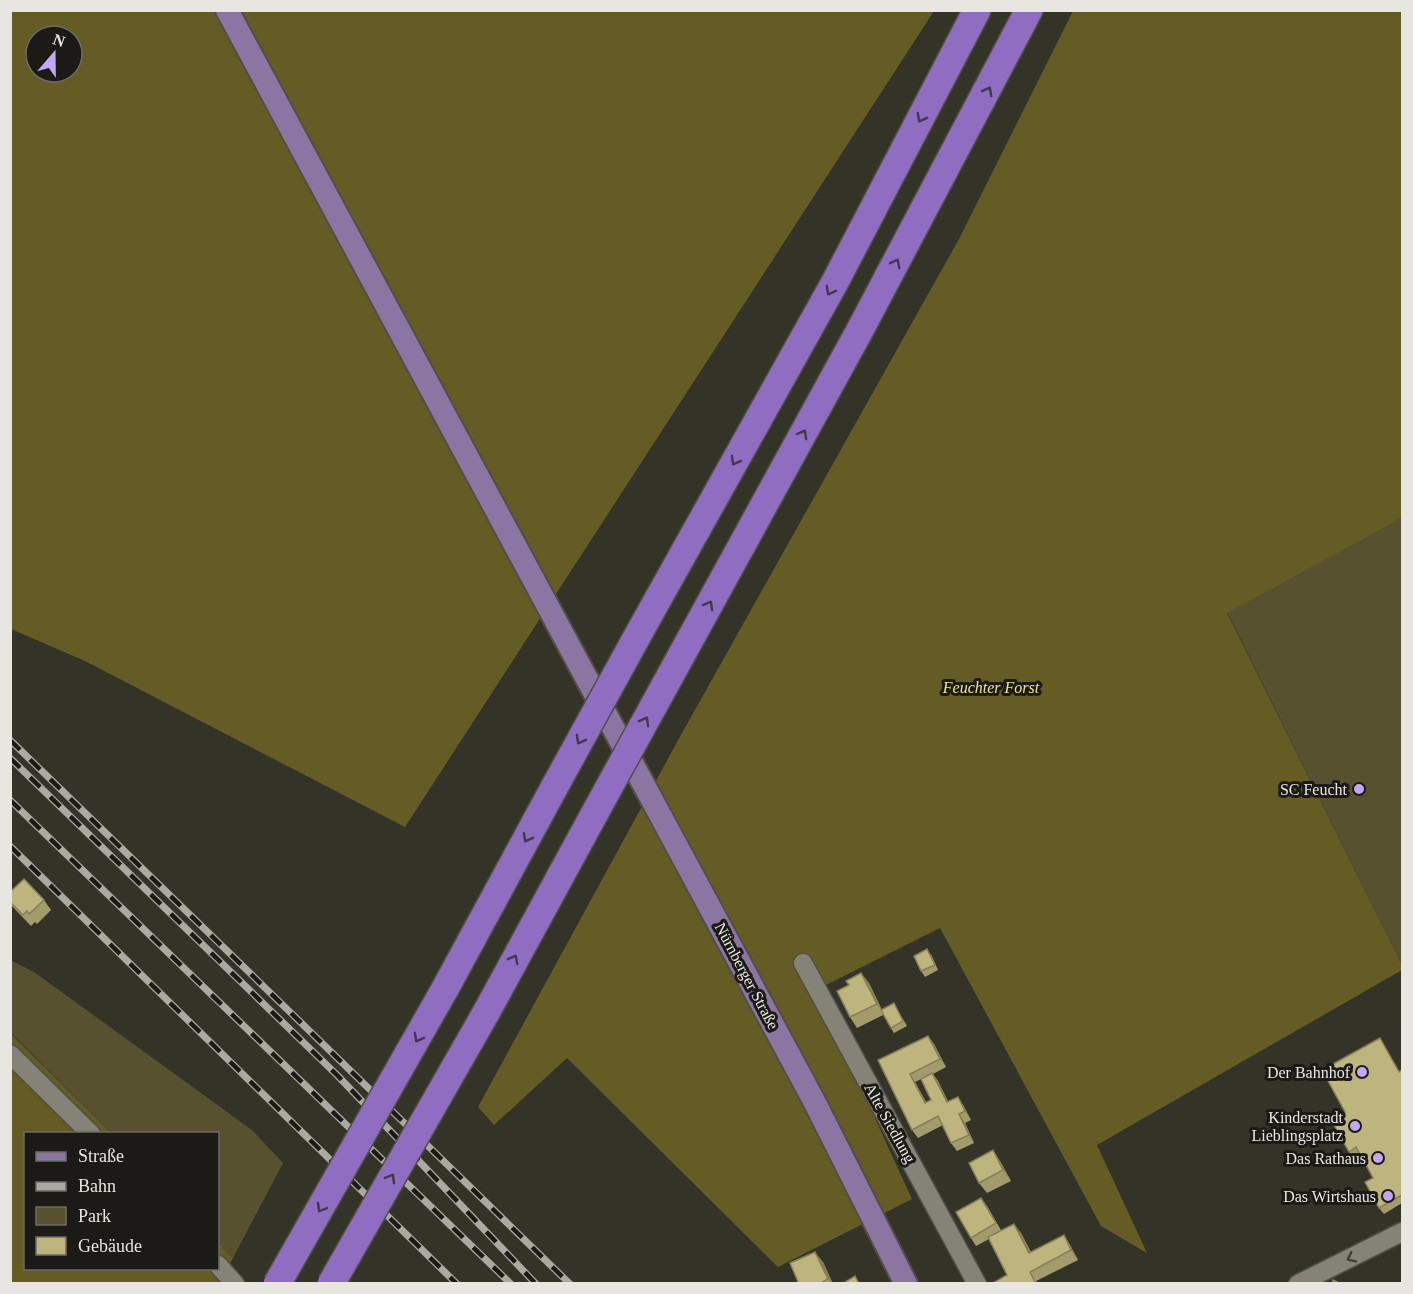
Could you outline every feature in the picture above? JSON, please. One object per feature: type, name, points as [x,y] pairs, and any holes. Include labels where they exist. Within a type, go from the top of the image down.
[{"type":"highway","points":[[277,1284],[446,987],[639,633],[835,282],[977,10]]},
{"type":"highway","points":[[331,1284],[487,1011],[681,657],[860,330],[1029,10]]},
{"type":"main road","name":"Nürnberger Straße","points":[[227,10],[585,672],[837,1146],[906,1284]]},
{"type":"street","name":"Alte Siedlung","points":[[803,963],[977,1284]]},
{"type":"street","points":[[10,1054],[89,1132]]},
{"type":"street","points":[[1298,1284],[1402,1232]]},
{"type":"street","points":[[219,1266],[235,1284]]},
{"type":"green space","points":[[11,11],[934,11],[405,827],[85,661],[11,629]]},
{"type":"green space","name":"Feuchter Forst","points":[[1073,11],[1402,11],[1402,518],[1227,613],[1402,965],[1402,970],[1097,1145],[1147,1253],[1101,1226],[940,928],[816,990],[912,1199],[778,1267],[567,1058],[494,1125],[478,1107],[682,733],[959,239]]},
{"type":"green space","name":"SC Feucht","points":[[1402,518],[1402,965],[1227,612]]},
{"type":"green space","points":[[10,960],[34,972],[252,1130],[283,1163],[233,1258],[219,1244],[219,1132],[110,1132],[11,1033]]},
{"type":"green space","points":[[10,1033],[110,1132],[24,1132],[24,1270],[219,1270],[219,1244],[233,1258],[219,1283],[11,1283]]},
{"type":"building","points":[[24,879],[44,900],[29,914],[27,911],[23,915],[10,902],[10,892]]},
{"type":"building","points":[[927,949],[935,965],[921,971],[914,956]]},
{"type":"building","points":[[861,973],[877,1004],[850,1017],[837,991],[849,985],[846,981]]},
{"type":"building","points":[[894,1003],[903,1021],[891,1028],[881,1010]]},
{"type":"building","points":[[928,1036],[940,1059],[910,1074],[925,1103],[931,1100],[921,1079],[932,1073],[947,1102],[958,1097],[965,1111],[959,1114],[969,1135],[951,1143],[938,1116],[912,1130],[878,1060]]},
{"type":"building","points":[[1380,1038],[1399,1072],[1402,1070],[1402,1195],[1379,1208],[1365,1182],[1373,1178],[1356,1147],[1349,1152],[1331,1120],[1345,1112],[1322,1070]]},
{"type":"building","points":[[993,1150],[1003,1170],[979,1183],[969,1163]]},
{"type":"building","points":[[981,1198],[996,1223],[971,1238],[956,1212]]},
{"type":"building","points":[[1014,1224],[1029,1253],[1064,1235],[1071,1250],[1030,1272],[1036,1284],[993,1283],[1007,1275],[988,1237]]},
{"type":"building","points":[[815,1252],[828,1279],[819,1284],[799,1284],[790,1263]]},
{"type":"building","points":[[855,1276],[859,1284],[842,1284]]},
{"type":"railway","points":[[10,740],[570,1284]]},
{"type":"railway","points":[[10,758],[337,1075],[536,1284]]},
{"type":"railway","points":[[10,800],[511,1284]]},
{"type":"railway","points":[[10,846],[457,1284]]},
{"type":"place","name":"SC Feucht","points":[[1359,789]]},
{"type":"place","name":"Der Bahnhof","points":[[1362,1072]]},
{"type":"place","name":"Kinderstadt Lieblingsplatz","points":[[1355,1126]]},
{"type":"place","name":"Das Rathaus","points":[[1378,1158]]},
{"type":"place","name":"Das Wirtshaus","points":[[1388,1196]]}]
